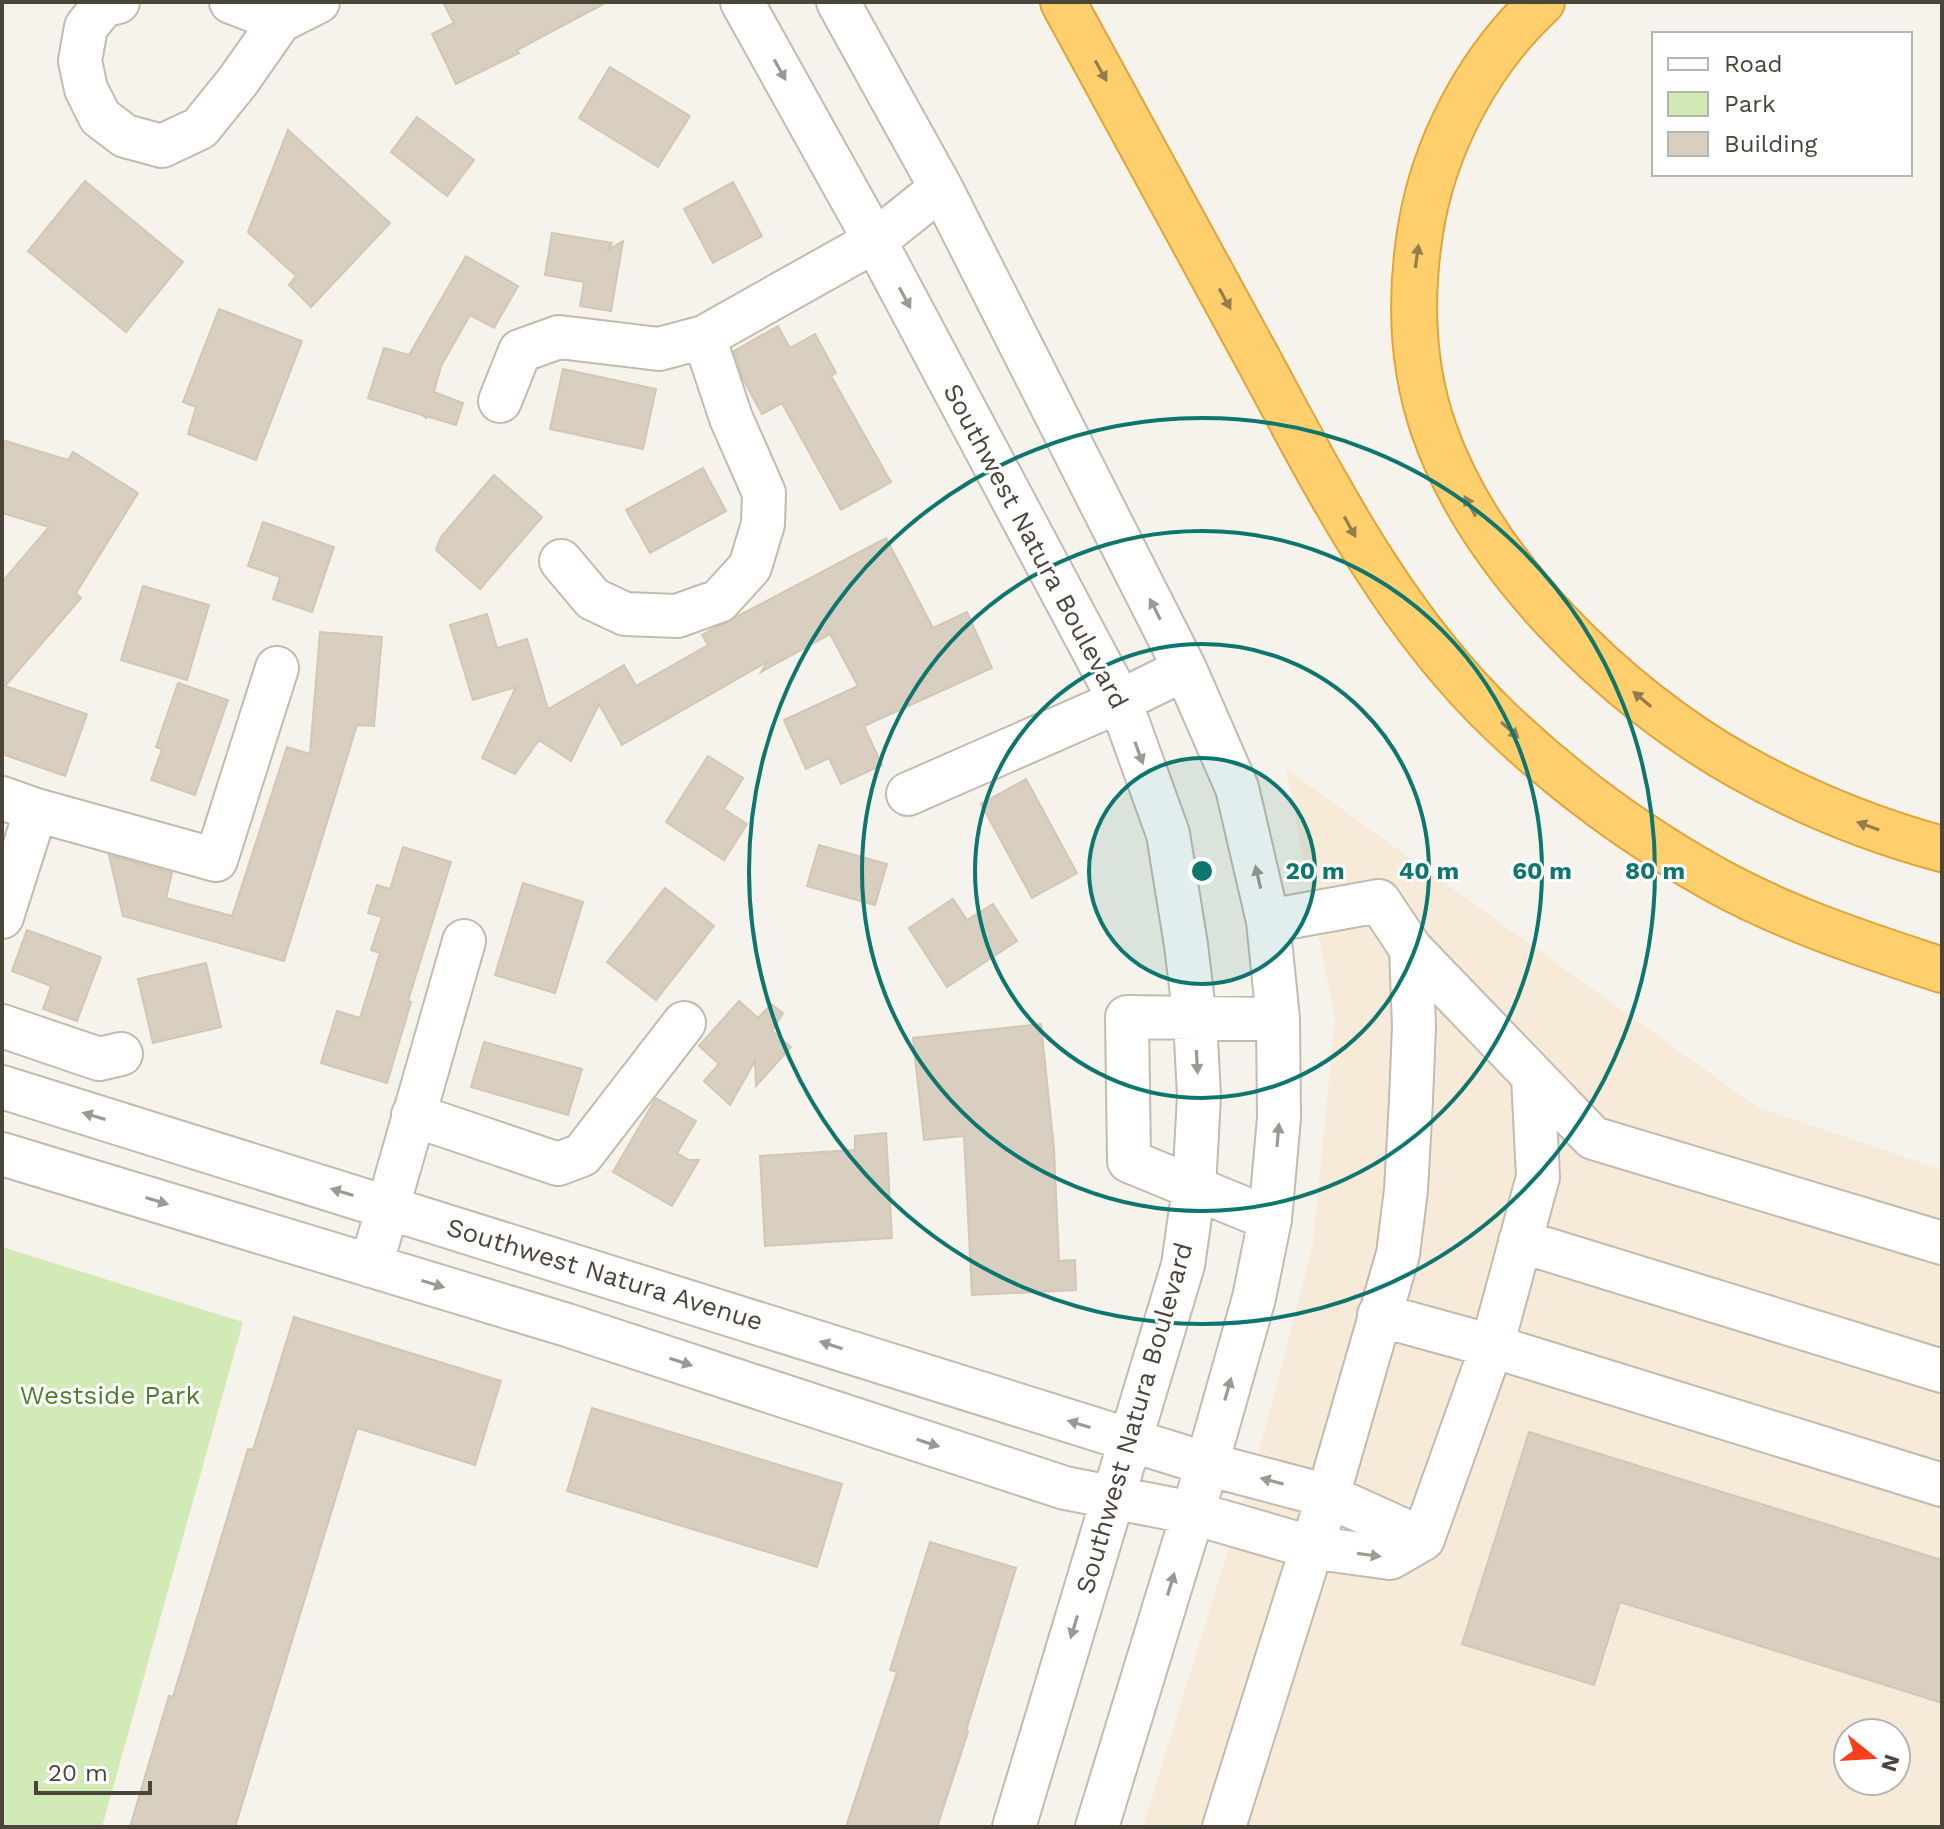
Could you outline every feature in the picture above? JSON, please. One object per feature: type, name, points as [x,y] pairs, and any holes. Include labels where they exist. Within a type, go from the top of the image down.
[{"type":"highway","points":[[1063,2],[1360,544],[1427,640],[1464,684],[1500,721],[1581,792],[1717,881],[1824,930],[1942,970]]},
{"type":"highway","points":[[1542,2],[1513,33],[1470,94],[1449,134],[1424,205],[1414,275],[1417,351],[1433,429],[1450,470],[1474,514],[1534,595],[1571,636],[1652,707],[1739,767],[1790,792],[1886,833],[1942,849]]},
{"type":"street","points":[[118,2],[103,6],[86,27],[80,61],[86,89],[100,117],[112,127],[125,136],[162,146],[200,128],[280,21],[318,2]]},
{"type":"street","points":[[231,2],[280,21]]},
{"type":"street","name":"Southwest Natura Boulevard","points":[[742,2],[875,241],[1120,701],[1168,834],[1186,945],[1195,1019],[1199,1096],[1194,1188],[1183,1265],[1014,1827]]},
{"type":"street","points":[[838,2],[941,188],[1185,669],[1237,788],[1268,921],[1278,1019],[1279,1118],[1270,1219],[1254,1298],[1207,1464],[1097,1827]]},
{"type":"street","points":[[500,401],[520,351],[559,337],[659,349],[704,337],[875,241],[941,188]]},
{"type":"street","points":[[561,561],[593,599],[625,614],[677,616],[719,601],[750,567],[763,524],[764,493],[731,418],[704,337]]},
{"type":"street","points":[[2,917],[19,804],[216,860],[277,668]]},
{"type":"street","points":[[908,794],[1120,701],[1185,669]]},
{"type":"street","points":[[1268,921],[1379,901],[1411,949],[1593,1138],[1942,1243]]},
{"type":"street","points":[[371,1266],[464,941]]},
{"type":"street","points":[[1224,1827],[1328,1496],[1398,1254],[1406,1190],[1414,1026],[1411,949]]},
{"type":"street","points":[[1270,1219],[1129,1161],[1127,1017],[1278,1019]]},
{"type":"street","points":[[413,1115],[558,1164],[582,1155],[684,1023]]},
{"type":"street","points":[[2,1026],[99,1059],[121,1054]]},
{"type":"street","points":[[2,1154],[567,1325],[1065,1488],[1193,1513],[1310,1547],[1390,1558],[1423,1539],[1492,1346],[1538,1177],[1533,1076]]},
{"type":"street","name":"Southwest Natura Avenue","points":[[2,1087],[1085,1427],[1328,1496],[1423,1539]]},
{"type":"street","points":[[1520,1241],[1942,1371]]},
{"type":"street","points":[[1379,1315],[1492,1346],[1942,1485]]},
{"type":"street","points":[[882,1428],[903,1368]]},
{"type":"shaded area","points":[[1286,769],[1757,1107],[1942,1170],[1942,1827],[1143,1827],[1267,1423],[1313,1244],[1335,1019]]},
{"type":"green space","name":"Westside Park","points":[[2,1247],[243,1322],[102,1827],[2,1827]]},
{"type":"building","points":[[443,2],[607,2],[517,50],[519,53],[456,84],[432,34],[454,23]]},
{"type":"building","points":[[610,67],[690,116],[658,167],[579,118]]},
{"type":"building","points":[[417,117],[474,160],[447,196],[391,152]]},
{"type":"building","points":[[288,130],[390,223],[311,307],[289,285],[296,276],[248,232]]},
{"type":"building","points":[[85,181],[183,262],[126,332],[28,251]]},
{"type":"building","points":[[733,182],[762,236],[713,263],[684,209]]},
{"type":"building","points":[[552,233],[612,243],[608,250],[623,241],[611,311],[580,306],[584,282],[545,275]]},
{"type":"building","points":[[466,256],[518,286],[494,328],[470,315],[441,366],[434,392],[463,403],[456,425],[368,398],[384,348],[409,355]]},
{"type":"building","points":[[219,309],[302,341],[256,460],[188,434],[196,407],[183,402]]},
{"type":"building","points":[[778,326],[790,348],[815,334],[836,373],[831,376],[891,482],[841,510],[782,403],[762,414],[743,379],[734,351]]},
{"type":"building","points":[[563,369],[656,389],[643,449],[550,429]]},
{"type":"building","points":[[2,440],[68,460],[73,452],[138,493],[76,593],[81,598],[5,686],[87,714],[65,776],[2,754],[2,582],[49,527],[2,513]]},
{"type":"building","points":[[703,468],[726,511],[650,553],[626,510]]},
{"type":"building","points":[[494,475],[542,517],[480,589],[436,550],[441,537]]},
{"type":"building","points":[[263,522],[334,547],[312,612],[273,599],[280,577],[248,566]]},
{"type":"building","points":[[886,538],[933,628],[967,612],[992,668],[864,726],[882,765],[841,784],[829,758],[806,769],[784,720],[858,686],[830,634],[761,672],[767,662],[622,745],[599,704],[571,761],[539,740],[515,774],[482,758],[516,687],[473,700],[450,625],[487,614],[497,648],[527,639],[548,709],[624,665],[636,686],[708,645],[702,635]]},
{"type":"building","points":[[143,586],[209,605],[187,680],[121,660]]},
{"type":"building","points":[[320,632],[382,637],[374,726],[357,725],[284,961],[123,916],[109,855],[172,873],[166,898],[232,916],[287,747],[310,754]]},
{"type":"building","points":[[178,683],[228,700],[195,795],[151,780],[162,749],[156,747]]},
{"type":"building","points":[[708,756],[743,778],[724,809],[747,824],[724,860],[666,822]]},
{"type":"building","points":[[1026,779],[1077,873],[1032,898],[981,804]]},
{"type":"building","points":[[819,845],[887,864],[875,905],[807,886]]},
{"type":"building","points":[[403,847],[451,862],[408,1001],[411,1002],[387,1083],[321,1063],[337,1011],[360,1018],[380,953],[371,950],[382,917],[368,913],[377,885],[390,889]]},
{"type":"building","points":[[523,883],[583,902],[555,993],[495,975]]},
{"type":"building","points":[[665,888],[714,926],[656,1000],[607,962]]},
{"type":"building","points":[[953,899],[967,920],[993,904],[1017,941],[947,987],[909,928]]},
{"type":"building","points":[[27,930],[101,957],[77,1021],[43,1009],[51,986],[12,971]]},
{"type":"building","points":[[206,963],[221,1027],[153,1043],[138,979]]},
{"type":"building","points":[[739,1001],[758,1018],[771,1004],[783,1013],[772,1031],[791,1047],[756,1086],[755,1061],[730,1105],[704,1081],[719,1064],[699,1046]]},
{"type":"building","points":[[1041,1024],[1054,1149],[1059,1261],[1075,1260],[1076,1290],[972,1295],[964,1136],[924,1140],[913,1038]]},
{"type":"building","points":[[484,1042],[582,1069],[568,1115],[471,1087]]},
{"type":"building","points":[[656,1098],[696,1121],[677,1153],[689,1160],[699,1160],[672,1206],[613,1172]]},
{"type":"building","points":[[886,1133],[892,1238],[765,1246],[760,1156],[855,1150],[855,1136]]},
{"type":"building","points":[[294,1317],[501,1381],[475,1465],[357,1428],[235,1827],[130,1827],[248,1449],[253,1450]]},
{"type":"building","points":[[592,1408],[842,1484],[817,1567],[567,1491]]},
{"type":"building","points":[[1529,1432],[1942,1560],[1942,1703],[1620,1602],[1594,1685],[1462,1644]]},
{"type":"building","points":[[930,1542],[1016,1568],[968,1732],[937,1827],[846,1827],[897,1672],[890,1670]]}]
